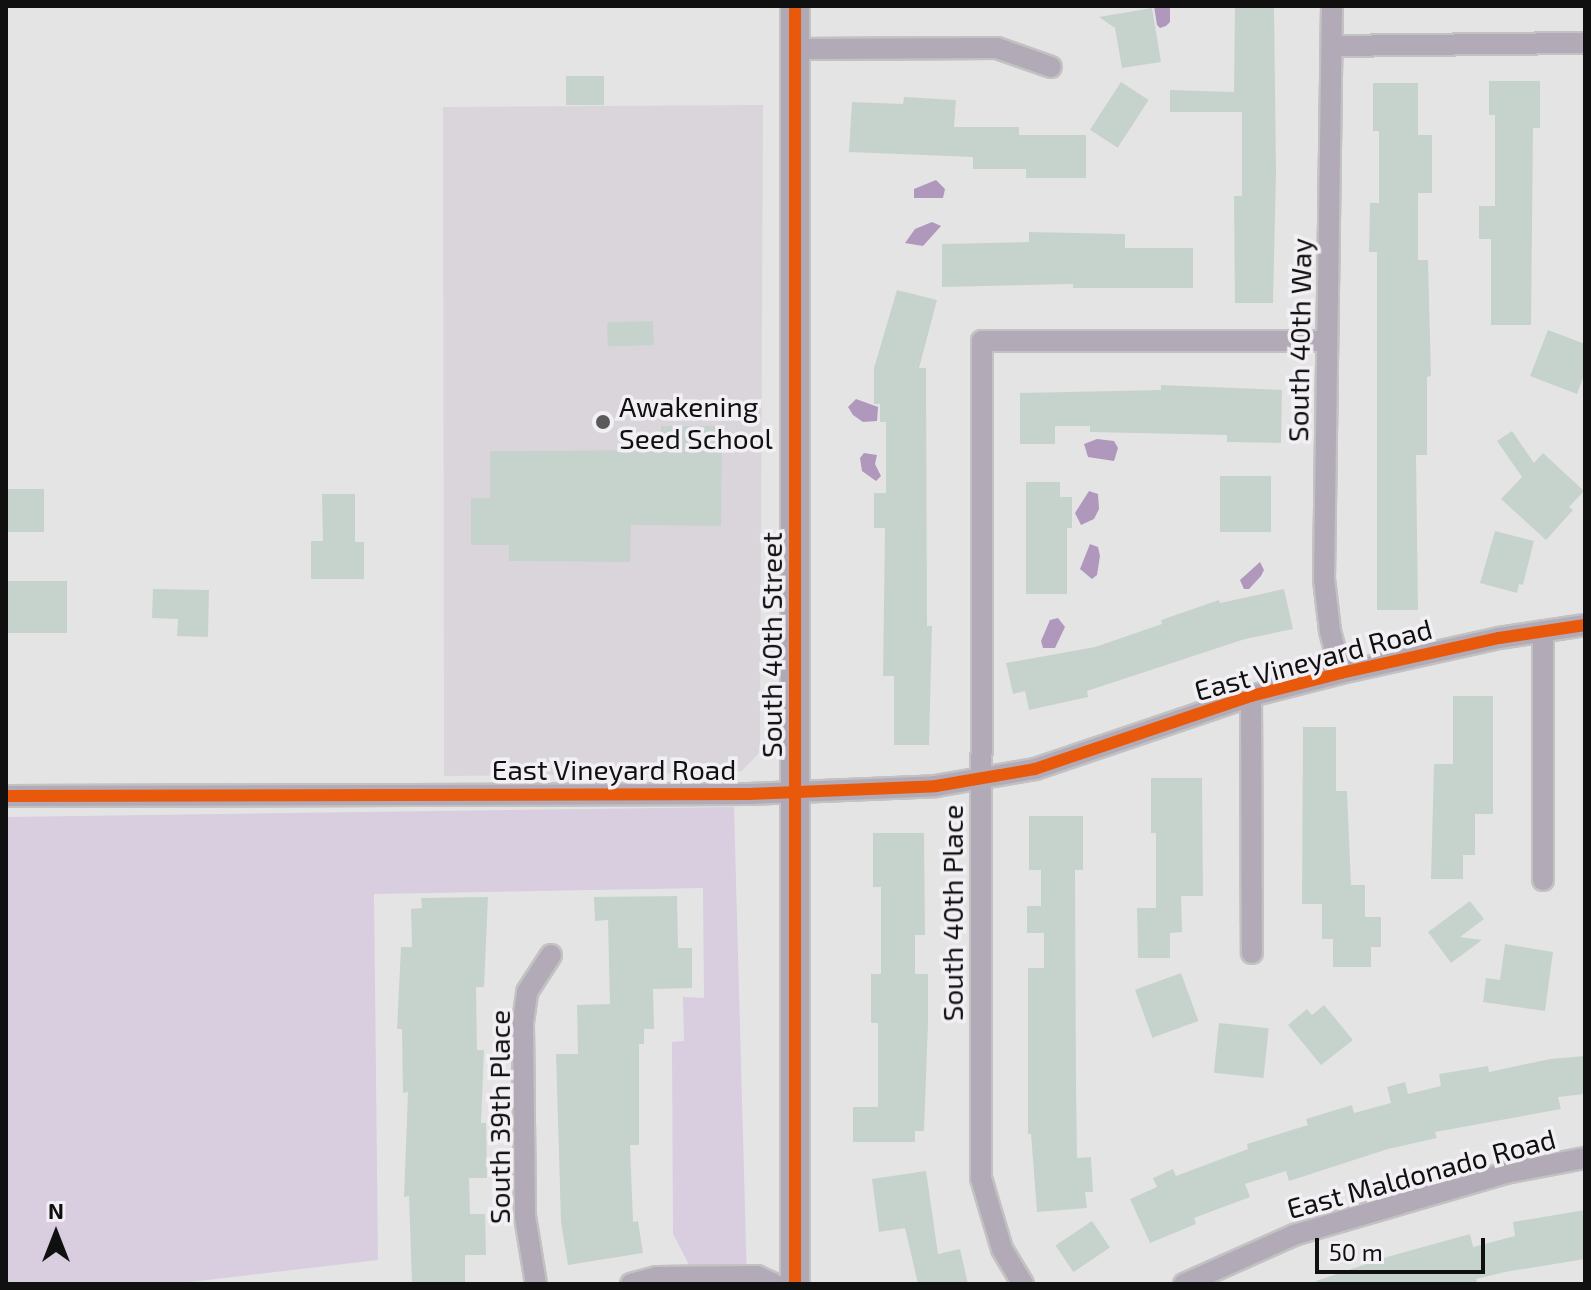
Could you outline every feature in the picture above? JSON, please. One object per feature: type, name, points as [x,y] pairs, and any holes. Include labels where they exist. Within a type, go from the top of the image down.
[{"type":"main road","name":"South 40th Street","points":[[795,6],[795,1284]]},
{"type":"street","name":"South 40th Way","points":[[1332,6],[1324,579],[1341,673]]},
{"type":"street","points":[[1332,46],[1585,43]]},
{"type":"street","points":[[795,49],[997,48],[1051,67]]},
{"type":"street","name":"South 40th Place","points":[[1023,1284],[1002,1249],[981,1178],[982,341],[1327,341]]},
{"type":"street","name":"East Vineyard Road","points":[[6,796],[795,793],[936,786],[1035,769],[1251,696],[1341,673],[1585,625]]},
{"type":"street","points":[[1543,631],[1543,880]]},
{"type":"street","points":[[1251,696],[1252,953]]},
{"type":"street","name":"South 39th Place","points":[[536,1284],[525,1216],[523,1022],[527,992],[551,955]]},
{"type":"street","name":"East Maldonado Road","points":[[1184,1284],[1294,1235],[1506,1173],[1585,1158]]},
{"type":"street","points":[[631,1284],[657,1277],[674,1280],[757,1276],[774,1284]]},
{"type":"shaded area","points":[[1154,6],[1170,6],[1170,22],[1166,26],[1160,28],[1157,25]]},
{"type":"shaded area","name":"Awakening Seed School","points":[[763,105],[760,752],[742,771],[729,773],[444,776],[443,107]]},
{"type":"shaded area","points":[[936,180],[945,189],[943,198],[914,198],[914,189]]},
{"type":"shaded area","points":[[932,222],[941,226],[923,246],[905,243],[915,229]]},
{"type":"shaded area","points":[[856,399],[878,407],[877,421],[863,422],[853,415],[848,407]]},
{"type":"shaded area","points":[[1097,439],[1114,441],[1118,448],[1114,461],[1088,457],[1084,444]]},
{"type":"shaded area","points":[[864,453],[877,455],[875,464],[881,476],[876,481],[862,471],[860,458]]},
{"type":"shaded area","points":[[1089,491],[1098,494],[1099,509],[1094,519],[1081,525],[1075,513]]},
{"type":"shaded area","points":[[1090,544],[1098,547],[1100,556],[1097,575],[1092,579],[1080,569]]},
{"type":"shaded area","points":[[1260,562],[1264,570],[1261,576],[1249,589],[1244,589],[1240,580]]},
{"type":"shaded area","points":[[1058,618],[1065,627],[1055,648],[1043,648],[1041,641],[1050,620]]},
{"type":"shaded area","points":[[734,807],[747,1284],[699,1284],[673,1234],[672,1042],[684,1041],[683,997],[704,998],[703,888],[374,894],[378,1260],[173,1284],[6,1284],[6,817]]},
{"type":"building","points":[[1235,6],[1274,6],[1276,171],[1273,303],[1235,303],[1234,196],[1242,196],[1242,112],[1170,112],[1170,90],[1234,92]]},
{"type":"building","points":[[1152,8],[1161,62],[1122,68],[1115,28],[1099,17]]},
{"type":"building","points":[[566,76],[604,76],[604,105],[566,105]]},
{"type":"building","points":[[1489,81],[1540,81],[1540,128],[1533,128],[1531,325],[1491,325],[1491,239],[1479,239],[1479,206],[1495,206],[1495,115],[1489,115]]},
{"type":"building","points":[[1121,82],[1149,100],[1118,148],[1090,130]]},
{"type":"building","points":[[1373,83],[1418,83],[1418,135],[1432,135],[1432,193],[1418,193],[1418,260],[1428,260],[1431,376],[1427,377],[1427,455],[1416,455],[1418,610],[1377,610],[1377,252],[1369,252],[1370,203],[1379,203],[1379,131],[1373,131]]},
{"type":"building","points":[[904,97],[956,100],[954,127],[1019,127],[1019,135],[1086,135],[1086,178],[1026,178],[1026,169],[973,169],[973,157],[849,152],[852,102],[903,104]]},
{"type":"building","points":[[1029,232],[1125,234],[1125,248],[1193,248],[1193,288],[1073,288],[1073,284],[942,287],[942,244],[1029,242]]},
{"type":"building","points":[[897,290],[937,300],[919,368],[926,368],[927,626],[932,626],[929,745],[894,745],[894,676],[883,676],[885,528],[874,528],[874,493],[886,493],[886,422],[880,422],[880,404],[874,404],[874,368]]},
{"type":"building","points":[[653,321],[654,345],[608,347],[607,323]]},
{"type":"building","points":[[1548,330],[1585,344],[1585,373],[1577,394],[1530,376]]},
{"type":"building","points":[[1161,385],[1282,390],[1281,443],[1227,442],[1227,435],[1090,432],[1090,426],[1055,426],[1055,444],[1020,444],[1020,393],[1161,390]]},
{"type":"building","points":[[661,426],[722,426],[721,526],[631,525],[630,562],[509,561],[509,545],[471,545],[471,498],[490,498],[490,451],[660,450]]},
{"type":"building","points":[[1512,431],[1534,463],[1543,453],[1584,491],[1569,507],[1573,510],[1546,540],[1501,499],[1522,477],[1497,441]]},
{"type":"building","points":[[1220,476],[1271,476],[1271,532],[1220,532]]},
{"type":"building","points":[[1026,482],[1060,482],[1060,497],[1072,497],[1072,528],[1067,528],[1067,594],[1026,594]]},
{"type":"building","points":[[6,489],[44,489],[44,532],[6,532]]},
{"type":"building","points":[[322,494],[355,494],[355,542],[364,542],[364,579],[311,579],[311,541],[323,541]]},
{"type":"building","points":[[1495,531],[1534,541],[1523,585],[1519,584],[1517,593],[1480,583]]},
{"type":"building","points":[[6,581],[67,581],[67,633],[6,633]]},
{"type":"building","points":[[153,589],[209,590],[208,637],[177,636],[178,619],[152,618]]},
{"type":"building","points":[[1284,589],[1293,629],[1245,639],[1087,691],[1088,697],[1029,710],[1025,691],[1013,694],[1006,663],[1095,647],[1219,600],[1220,603]]},
{"type":"building","points":[[1453,696],[1493,696],[1493,814],[1475,814],[1475,855],[1463,855],[1463,879],[1431,879],[1434,764],[1453,764]]},
{"type":"building","points":[[1303,727],[1336,727],[1336,791],[1347,791],[1351,885],[1365,885],[1365,917],[1381,917],[1381,947],[1371,947],[1371,967],[1333,967],[1333,939],[1322,939],[1322,904],[1302,904]]},
{"type":"building","points":[[1151,778],[1202,778],[1203,896],[1181,896],[1182,932],[1170,933],[1170,958],[1138,958],[1137,908],[1156,908],[1156,833],[1151,833]]},
{"type":"building","points":[[1029,816],[1083,816],[1083,870],[1075,870],[1076,1085],[1077,1158],[1091,1157],[1093,1192],[1085,1192],[1087,1208],[1037,1212],[1031,1134],[1028,1134],[1028,968],[1044,968],[1044,933],[1027,933],[1027,906],[1041,906],[1041,870],[1029,870]]},
{"type":"building","points":[[873,833],[924,833],[925,935],[915,935],[915,974],[928,974],[928,1023],[924,1131],[915,1131],[915,1142],[853,1142],[853,1107],[878,1107],[878,1023],[871,1023],[871,974],[881,974],[881,887],[873,887]]},
{"type":"building","points":[[677,896],[678,948],[692,948],[692,988],[653,989],[654,1029],[644,1029],[644,1044],[639,1044],[639,1145],[630,1145],[633,1222],[638,1221],[643,1253],[568,1265],[561,1222],[556,1054],[578,1054],[577,1005],[610,1004],[608,920],[595,921],[594,897]]},
{"type":"building","points":[[488,897],[484,987],[476,987],[477,1050],[484,1050],[481,1123],[486,1123],[487,1178],[469,1178],[470,1214],[485,1214],[486,1255],[465,1255],[465,1282],[412,1283],[409,1196],[404,1197],[408,1092],[403,1093],[402,1029],[397,1029],[401,947],[412,947],[411,909],[422,908],[421,898]]},
{"type":"building","points":[[1470,901],[1484,919],[1460,937],[1482,940],[1451,963],[1428,932]]},
{"type":"building","points":[[1505,944],[1553,952],[1545,1011],[1483,1002],[1486,978],[1500,980]]},
{"type":"building","points":[[1181,973],[1198,1021],[1152,1038],[1135,990]]},
{"type":"building","points":[[1324,1005],[1353,1040],[1321,1065],[1288,1025],[1307,1009],[1312,1015]]},
{"type":"building","points":[[1219,1023],[1269,1028],[1263,1078],[1214,1073]]},
{"type":"building","points":[[1585,1056],[1585,1094],[1558,1097],[1561,1109],[1435,1132],[1437,1138],[1388,1149],[1289,1181],[1286,1171],[1245,1184],[1250,1197],[1194,1218],[1196,1224],[1150,1243],[1130,1199],[1157,1187],[1153,1178],[1173,1169],[1176,1176],[1248,1149],[1247,1144],[1308,1125],[1306,1119],[1352,1105],[1354,1113],[1391,1103],[1387,1087],[1405,1082],[1408,1094],[1441,1086],[1439,1074],[1488,1066],[1489,1072],[1550,1059]]},
{"type":"building","points":[[926,1171],[938,1254],[960,1249],[968,1284],[918,1284],[905,1228],[879,1232],[872,1179]]},
{"type":"building","points":[[1585,1210],[1585,1259],[1505,1272],[1476,1279],[1478,1284],[1316,1284],[1316,1281],[1387,1257],[1470,1234],[1473,1247],[1515,1236],[1513,1222]]},
{"type":"building","points":[[1092,1221],[1110,1248],[1073,1272],[1056,1246]]},
{"type":"cycle path","points":[[795,6],[795,1284]]},
{"type":"cycle path","points":[[6,796],[749,794],[936,786],[1035,769],[1251,696],[1341,673],[1499,638],[1585,625]]},
{"type":"place","name":"Awakening Seed School","points":[[603,422]]}]
